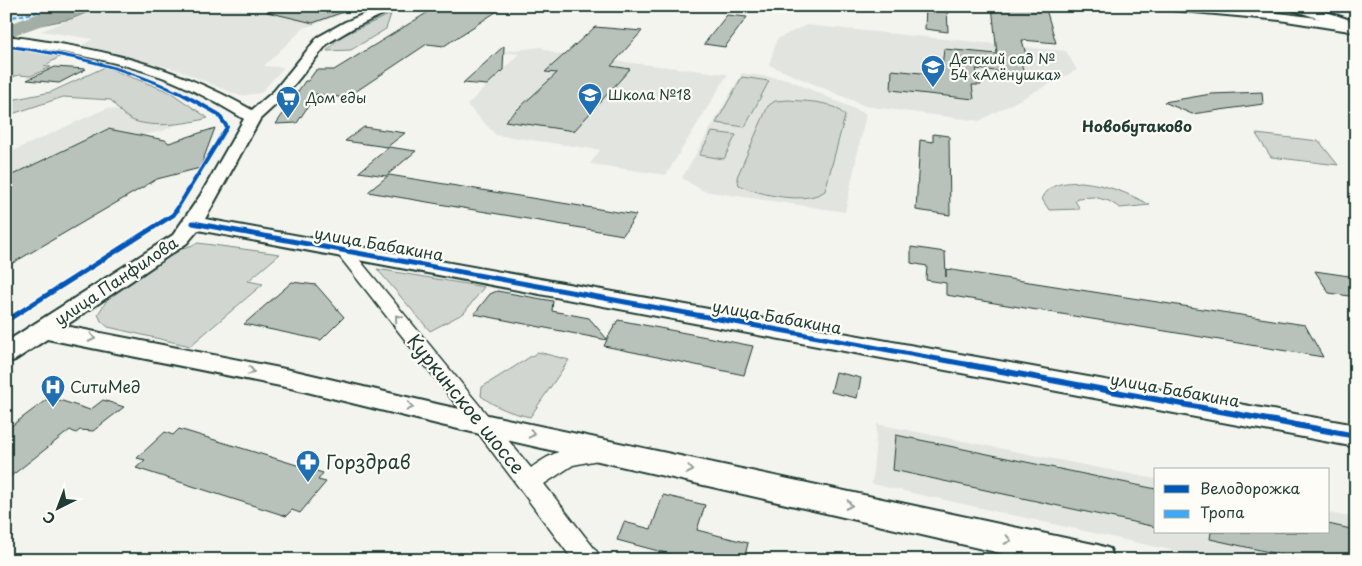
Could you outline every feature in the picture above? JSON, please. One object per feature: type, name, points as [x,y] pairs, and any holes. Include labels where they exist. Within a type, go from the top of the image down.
[{"type":"main road","points":[[1295,6],[1356,27]]},
{"type":"main road","points":[[1313,6],[1356,20]]},
{"type":"street","name":"улица Панфилова","points":[[6,354],[180,239],[193,223],[253,116],[279,94],[323,40],[349,25],[395,6]]},
{"type":"street","points":[[1172,6],[1280,16],[1356,27]]},
{"type":"street","points":[[10,40],[107,56],[158,71],[189,83],[253,116]]},
{"type":"street","name":"улица Бабакина","points":[[193,223],[1356,436]]},
{"type":"street","name":"Куркинское шоссе","points":[[342,250],[484,424],[588,560]]},
{"type":"street","points":[[44,330],[295,380],[484,424],[1098,560]]},
{"type":"street","points":[[529,482],[554,464],[573,454],[610,452]]},
{"type":"shaded area","points":[[56,6],[103,6],[71,19],[8,30],[14,26],[46,16],[51,13],[43,13]]},
{"type":"shaded area","points":[[103,6],[365,6],[304,28],[264,66],[284,67],[261,93],[240,96],[178,70],[82,45],[93,39],[41,31]]},
{"type":"shaded area","points":[[391,14],[386,29],[351,50],[327,51],[339,37]]},
{"type":"shaded area","name":"Детский сад № 54 «Алёнушка»","points":[[806,25],[1066,51],[1077,70],[979,121],[865,106],[769,65],[777,39]]},
{"type":"shaded area","points":[[6,47],[61,56],[44,66],[51,67],[31,76],[19,75],[6,79]]},
{"type":"shaded area","name":"Школа №18","points":[[541,47],[556,54],[728,74],[666,175],[590,164],[600,150],[496,135],[467,105],[519,54],[497,52]]},
{"type":"shaded area","points":[[105,67],[170,92],[208,118],[171,124],[143,123],[127,117],[111,100],[63,97],[6,116],[6,101],[51,92]]},
{"type":"shaded area","name":"Школа №18","points":[[742,73],[787,79],[866,114],[845,212],[703,191],[682,178]]},
{"type":"shaded area","points":[[742,77],[769,81],[745,127],[716,123]]},
{"type":"shaded area","points":[[789,100],[827,104],[845,116],[825,191],[817,195],[795,198],[783,197],[739,185],[737,177],[768,106],[775,101]]},
{"type":"shaded area","points":[[107,108],[181,122],[163,131],[135,136],[155,181],[6,267],[6,154]]},
{"type":"shaded area","points":[[712,132],[736,135],[724,159],[699,155]]},
{"type":"shaded area","points":[[1256,134],[1319,141],[1338,165],[1271,157]]},
{"type":"shaded area","points":[[1082,182],[1118,190],[1150,205],[1120,208],[1109,201],[1094,197],[1077,198],[1075,201],[1080,209],[1049,210],[1042,199],[1045,193],[1054,186],[1064,183]]},
{"type":"shaded area","points":[[198,243],[280,254],[248,281],[263,284],[190,346],[108,327],[101,321],[98,314],[109,297],[179,250]]},
{"type":"shaded area","points":[[377,269],[484,287],[464,313],[430,331]]},
{"type":"shaded area","points":[[538,352],[569,360],[530,417],[504,410],[481,396],[482,387]]},
{"type":"shaded area","points":[[877,424],[1154,479],[1154,534],[1330,534],[1330,513],[1356,518],[1356,560],[1215,560],[872,484]]},
{"type":"building","points":[[268,6],[354,6],[354,8],[313,23],[267,12]]},
{"type":"building","points":[[438,6],[505,6],[444,46],[427,44],[346,98],[316,94],[297,123],[276,124],[305,81],[308,81],[316,70],[334,70]]},
{"type":"building","points":[[926,6],[947,6],[948,32],[925,29]]},
{"type":"building","points":[[992,6],[1045,6],[1056,43],[1022,40],[1028,62],[1021,62],[1024,74],[976,69],[981,85],[972,85],[974,99],[891,90],[892,70],[941,75],[944,49],[997,54]]},
{"type":"building","points":[[727,15],[747,17],[725,47],[704,44]]},
{"type":"building","points":[[595,27],[642,31],[611,66],[630,69],[574,131],[505,121],[557,73],[545,72]]},
{"type":"building","points":[[504,46],[503,70],[487,85],[463,83]]},
{"type":"building","points":[[55,67],[86,69],[59,83],[27,80]]},
{"type":"building","points":[[1262,92],[1263,104],[1192,114],[1164,102],[1211,94]]},
{"type":"building","points":[[364,127],[405,133],[387,147],[345,141]]},
{"type":"building","points":[[215,128],[200,168],[157,179],[6,267],[6,178],[108,129],[165,140],[169,143]]},
{"type":"building","points":[[933,134],[949,136],[950,215],[916,210],[920,140],[933,142]]},
{"type":"building","points":[[389,147],[416,151],[386,176],[359,172]]},
{"type":"building","points":[[389,175],[636,215],[623,235],[368,192]]},
{"type":"building","points":[[911,247],[945,252],[946,277],[946,269],[1305,325],[1323,357],[946,295],[946,283],[926,280],[927,266],[911,263]]},
{"type":"building","points":[[1315,271],[1356,277],[1356,297],[1329,293]]},
{"type":"building","points":[[292,282],[316,285],[344,317],[321,340],[244,324]]},
{"type":"building","points":[[497,291],[553,301],[552,311],[589,318],[607,339],[618,320],[753,346],[744,375],[604,346],[607,340],[474,314],[490,294]]},
{"type":"building","points":[[836,372],[861,378],[857,398],[831,392]]},
{"type":"building","points":[[50,397],[90,410],[103,400],[124,407],[93,431],[80,430],[76,433],[70,430],[6,480],[6,430]]},
{"type":"building","points":[[179,429],[323,473],[318,480],[326,482],[300,513],[292,510],[286,516],[136,468],[145,460],[137,458],[165,432],[173,435]]},
{"type":"building","points":[[896,435],[1154,489],[1154,527],[893,470]]},
{"type":"building","points":[[663,495],[705,505],[697,530],[748,543],[744,560],[692,560],[617,540],[624,522],[651,529]]},
{"type":"building","points":[[1330,524],[1351,529],[1356,540],[1356,560],[1305,560],[1210,539],[1211,534],[1330,534]]},
{"type":"waterway","points":[[6,32],[78,6]]},
{"type":"marked path","points":[[6,18],[34,13],[51,6]]},
{"type":"cycle path","points":[[6,46],[83,59],[132,72],[179,92],[210,109],[224,120],[227,127],[173,215],[6,321]]},
{"type":"cycle path","points":[[193,223],[1356,436]]},
{"type":"place","name":"Детский сад № 54 «Алёнушка»","points":[[933,88]]},
{"type":"place","name":"Школа №18","points":[[590,116]]},
{"type":"place","name":"Дом еды","points":[[288,119]]},
{"type":"place","name":"СитиМед","points":[[53,408]]},
{"type":"place","name":"Горздрав","points":[[308,483]]},
{"type":"district","name":"Новобутаково","points":[[1137,127]]}]
